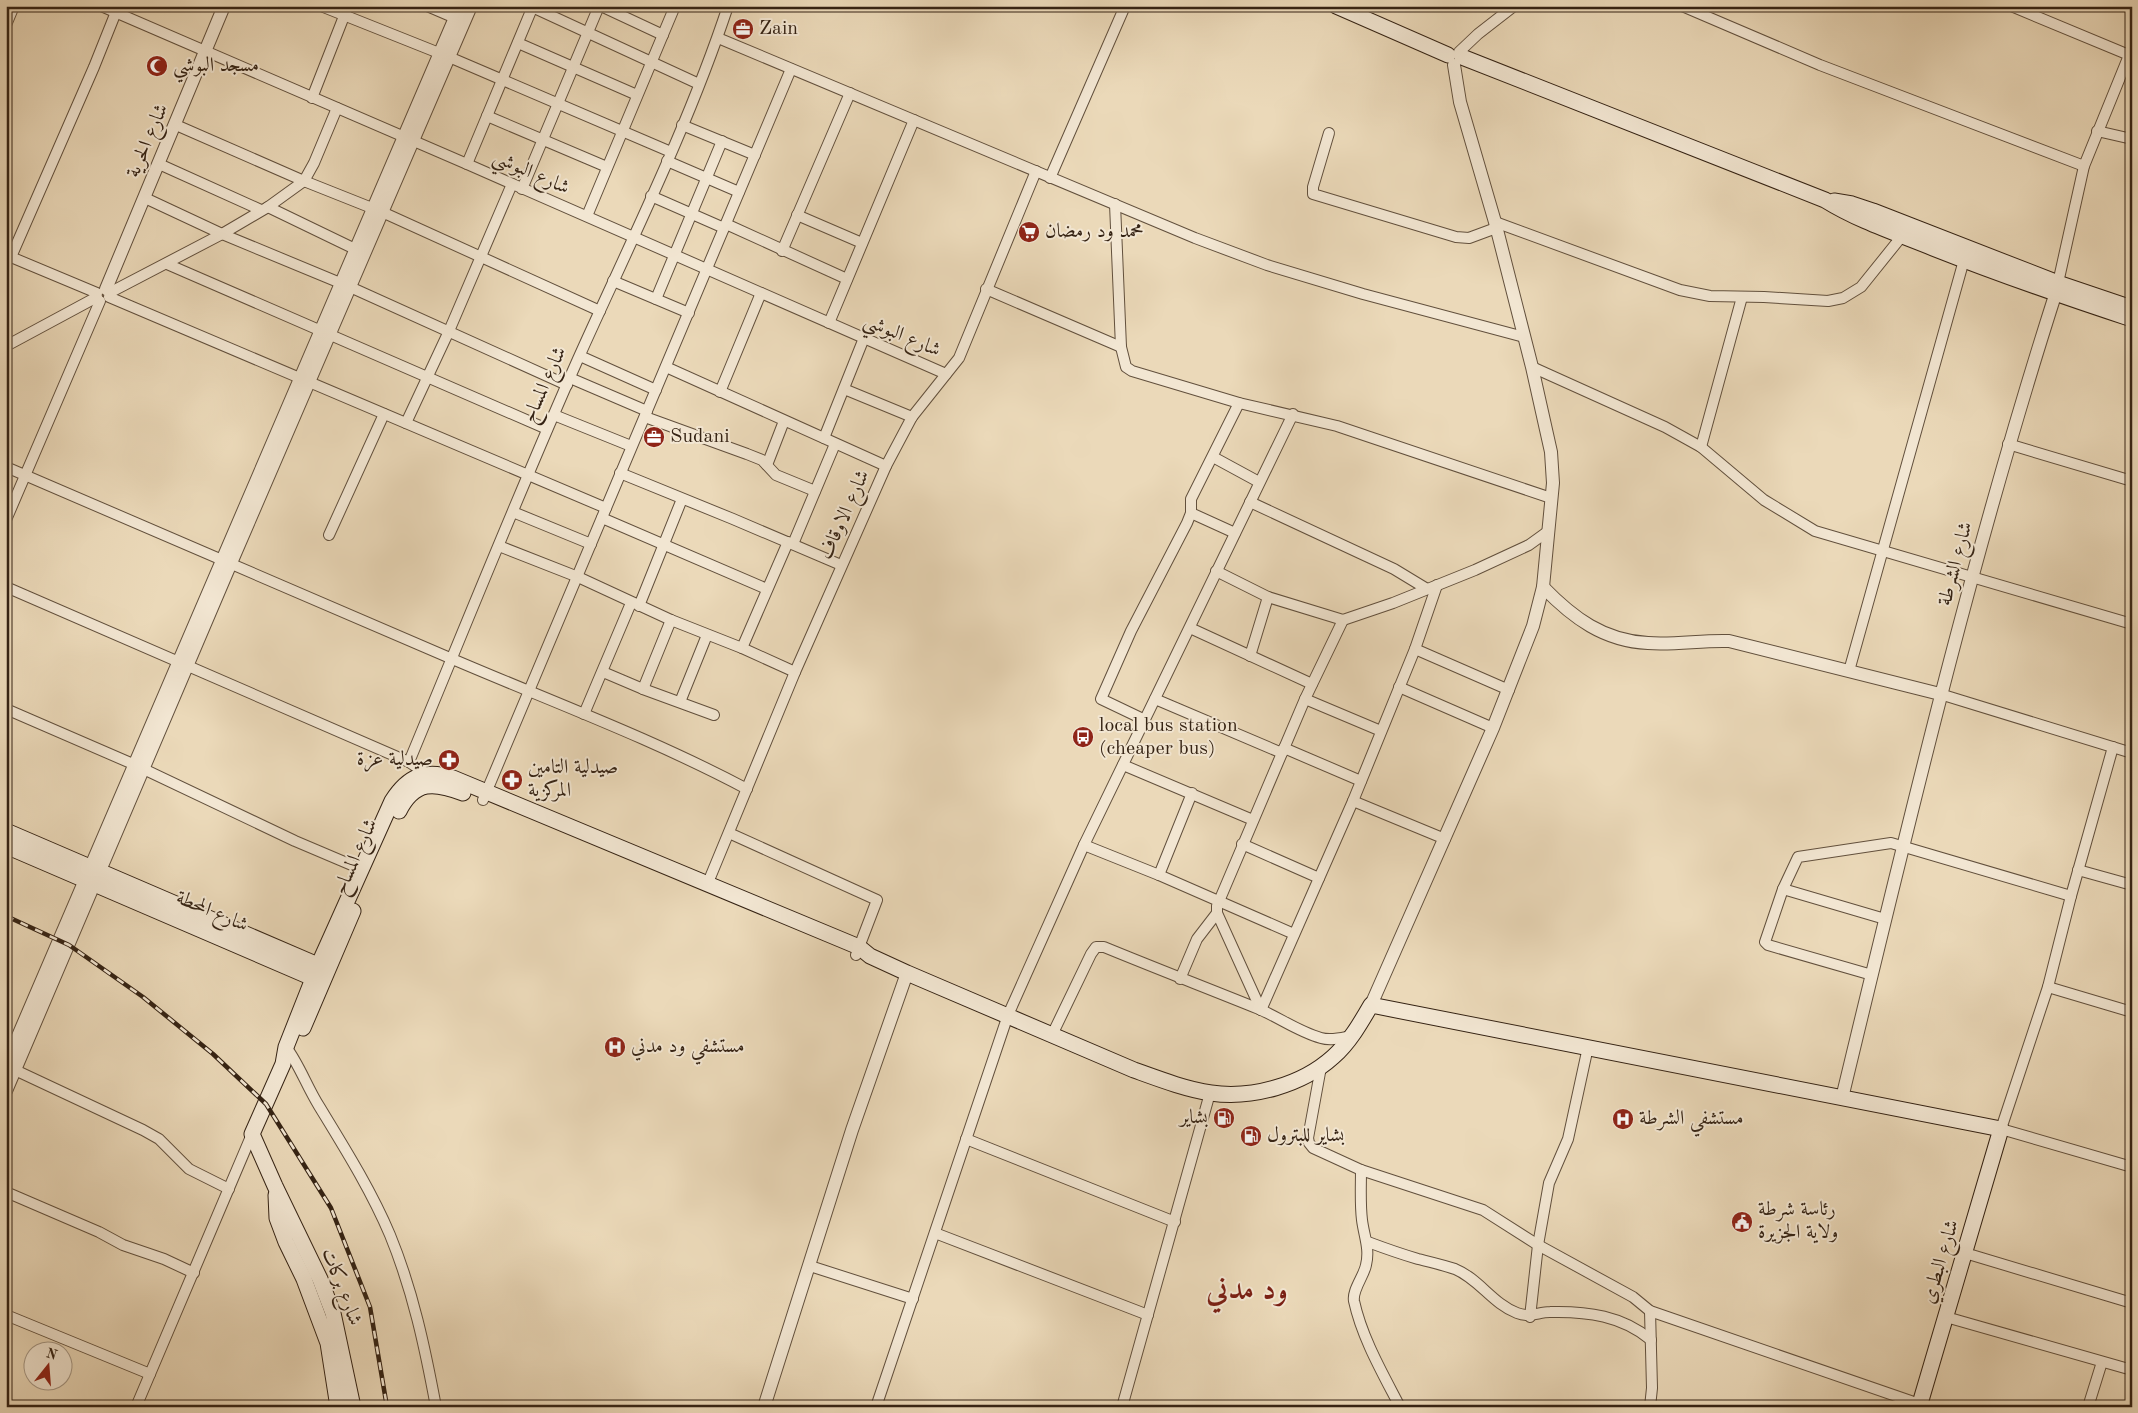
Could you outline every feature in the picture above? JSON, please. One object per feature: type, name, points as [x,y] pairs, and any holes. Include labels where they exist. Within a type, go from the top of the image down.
[{"type":"main road","points":[[1336,6],[1456,57],[1825,200],[1857,218],[1964,260],[2057,289],[2132,308]]},
{"type":"main road","points":[[1825,200],[1852,204],[1873,211],[2132,319]]},
{"type":"main road","name":"شارع المساح","points":[[320,974],[361,869],[398,793],[415,778],[428,779]]},
{"type":"main road","points":[[428,779],[450,788],[484,796],[862,953]]},
{"type":"main road","name":"شارع المساح","points":[[320,974],[401,806],[428,779]]},
{"type":"main road","points":[[6,831],[92,876]]},
{"type":"main road","points":[[6,846],[92,876]]},
{"type":"main road","points":[[645,864],[707,885],[907,973],[1152,1076],[1210,1093],[1224,1094],[1262,1091],[1293,1081],[1321,1066],[1342,1048],[1371,1005],[2001,1129]]},
{"type":"main road","name":"شارع المحطة","points":[[92,876],[320,974]]},
{"type":"main road","points":[[252,1134],[320,974]]},
{"type":"main road","name":"شارع البطري","points":[[1922,1406],[2001,1129]]},
{"type":"main road","name":"شارع بركات","points":[[252,1134],[320,1279],[333,1313],[353,1407]]},
{"type":"main road","name":"شارع بركات","points":[[275,1186],[277,1218],[304,1279],[328,1343],[338,1407]]},
{"type":"street","points":[[6,25],[14,6]]},
{"type":"street","name":"شارع البوشي","points":[[101,6],[117,9],[312,98],[409,138],[946,374]]},
{"type":"street","name":"شارع الحرية","points":[[103,295],[176,125],[224,6]]},
{"type":"street","points":[[321,6],[346,11],[558,105],[622,131],[706,178],[739,192]]},
{"type":"street","points":[[6,1091],[11,1067],[444,55],[458,12],[427,6]]},
{"type":"street","points":[[444,55],[471,6]]},
{"type":"street","points":[[522,189],[600,6],[663,35]]},
{"type":"street","points":[[586,216],[675,6]]},
{"type":"street","name":"شارع المساح","points":[[409,762],[547,429],[669,156],[718,38],[728,6]]},
{"type":"street","points":[[1050,178],[1125,6]]},
{"type":"street","points":[[1371,1005],[1509,690],[1535,618],[1543,587],[1553,469],[1551,452],[1532,367],[1495,225],[1460,102],[1456,57],[1478,34],[1514,6]]},
{"type":"street","points":[[1682,6],[1820,65],[2084,166]]},
{"type":"street","points":[[2011,6],[2130,51],[2084,166],[2057,289]]},
{"type":"street","points":[[467,164],[532,7],[699,84]]},
{"type":"street","points":[[117,9],[94,67],[9,256],[606,508]]},
{"type":"street","points":[[312,98],[346,11]]},
{"type":"street","points":[[718,38],[1195,238],[1267,265],[1363,294],[1524,337]]},
{"type":"street","points":[[518,43],[637,95]]},
{"type":"street","points":[[484,796],[530,691],[791,69]]},
{"type":"street","points":[[782,250],[850,94]]},
{"type":"street","points":[[6,346],[222,234],[264,209],[304,181],[314,163],[337,108]]},
{"type":"street","points":[[487,116],[607,167]]},
{"type":"street","points":[[829,323],[914,120]]},
{"type":"street","points":[[176,125],[304,181],[378,210],[600,311]]},
{"type":"street","points":[[682,125],[755,155]]},
{"type":"street","points":[[2097,131],[2132,139]]},
{"type":"street","points":[[1328,133],[1313,187],[1313,194],[1456,237],[1468,238],[1495,225],[1680,290],[1710,296],[1828,301],[1843,298],[1861,288],[1902,236]]},
{"type":"street","points":[[656,299],[722,141]]},
{"type":"street","points":[[159,164],[355,249]]},
{"type":"street","name":"شارع الاوقاف","points":[[707,885],[795,672],[886,466],[912,417],[958,358],[1036,171]]},
{"type":"street","points":[[406,423],[512,184]]},
{"type":"street","points":[[651,196],[847,279]]},
{"type":"street","points":[[144,198],[222,234],[346,285],[568,382],[762,460],[776,475],[815,491]]},
{"type":"street","points":[[1115,204],[1120,347],[1126,367],[1132,371],[1239,403],[1293,414],[1369,436],[1551,498]]},
{"type":"street","points":[[346,285],[355,249],[378,210]]},
{"type":"street","points":[[797,215],[862,243]]},
{"type":"street","points":[[1849,671],[1964,260]]},
{"type":"street","points":[[167,264],[547,429]]},
{"type":"street","points":[[613,281],[689,313]]},
{"type":"street","points":[[986,289],[1120,347]]},
{"type":"street","name":"شارع الشرطة","points":[[1842,1098],[1940,694],[2008,444],[2057,289]]},
{"type":"street","points":[[720,392],[761,293]]},
{"type":"street","points":[[6,520],[103,295]]},
{"type":"street","points":[[1701,447],[1742,296]]},
{"type":"street","points":[[824,438],[864,338]]},
{"type":"street","points":[[580,356],[656,390]]},
{"type":"street","points":[[666,367],[886,466]]},
{"type":"street","points":[[1532,367],[1666,427],[1701,447],[1764,500],[1815,531],[2132,624]]},
{"type":"street","points":[[844,389],[912,417]]},
{"type":"street","points":[[1145,720],[1100,699],[1191,513],[1191,498],[1239,403]]},
{"type":"street","points":[[329,535],[384,414]]},
{"type":"street","points":[[876,1407],[1008,1015],[1084,845],[1293,414]]},
{"type":"street","points":[[554,415],[632,446]]},
{"type":"street","points":[[768,465],[784,420]]},
{"type":"street","points":[[742,648],[767,589],[791,543],[835,444]]},
{"type":"street","points":[[2008,444],[2132,481]]},
{"type":"street","points":[[1213,457],[1259,482]]},
{"type":"street","points":[[6,467],[452,659],[681,755],[747,789]]},
{"type":"street","points":[[620,473],[841,565]]},
{"type":"street","points":[[584,714],[664,546],[682,499]]},
{"type":"street","points":[[1250,502],[1432,587]]},
{"type":"street","points":[[513,512],[591,544]]},
{"type":"street","points":[[1191,513],[1234,533]]},
{"type":"street","points":[[602,518],[767,589]]},
{"type":"street","points":[[1216,571],[1268,597],[1343,620],[1432,587],[1529,545],[1547,532]]},
{"type":"street","points":[[499,546],[578,577],[671,620],[742,648],[795,672]]},
{"type":"street","points":[[6,587],[409,762],[428,779]]},
{"type":"street","points":[[1261,1010],[1352,801],[1415,649],[1432,587]]},
{"type":"street","points":[[1543,587],[1562,607],[1602,634],[1648,643],[1729,641],[1940,694],[2132,753]]},
{"type":"street","points":[[1250,656],[1268,597]]},
{"type":"street","points":[[643,689],[671,620]]},
{"type":"street","points":[[1261,1010],[1217,913],[1218,901],[1305,699],[1343,620]]},
{"type":"street","points":[[1190,628],[1312,684]]},
{"type":"street","points":[[680,702],[707,635]]},
{"type":"street","points":[[1415,649],[1509,690]]},
{"type":"street","points":[[603,672],[714,716]]},
{"type":"street","points":[[1399,687],[1493,728]]},
{"type":"street","points":[[1155,699],[1360,781]]},
{"type":"street","points":[[1305,699],[1381,731]]},
{"type":"street","points":[[6,709],[139,767],[295,841],[361,869]]},
{"type":"street","points":[[2113,747],[2078,870],[2048,987],[2001,1129],[2132,1167]]},
{"type":"street","points":[[1123,765],[1253,820]]},
{"type":"street","points":[[1159,875],[1192,793]]},
{"type":"street","points":[[1352,801],[1444,839]]},
{"type":"street","points":[[729,834],[877,900],[862,953]]},
{"type":"street","points":[[1872,975],[1768,945],[1765,942],[1783,889],[1796,859],[1801,856],[1887,843],[1903,846],[2071,896]]},
{"type":"street","points":[[1242,844],[1319,878]]},
{"type":"street","points":[[1084,845],[1159,875],[1294,934]]},
{"type":"street","points":[[2078,870],[2132,885]]},
{"type":"street","points":[[1783,889],[1886,919]]},
{"type":"street","points":[[1180,979],[1197,939],[1217,913]]},
{"type":"street","points":[[1052,1035],[1091,954],[1096,947],[1104,947],[1261,1010],[1301,1031],[1334,1040],[1351,1036]]},
{"type":"street","points":[[764,1407],[852,1130],[907,973]]},
{"type":"street","points":[[2048,987],[2132,1012]]},
{"type":"street","points":[[1530,1317],[1538,1245],[1549,1183],[1568,1138],[1588,1048]]},
{"type":"street","points":[[287,1055],[335,1133],[389,1233],[420,1325],[436,1407]]},
{"type":"street","points":[[1321,1066],[1308,1138],[1309,1144],[1313,1148],[1361,1170],[1483,1210],[1538,1245],[1633,1297],[1650,1311],[1922,1406]]},
{"type":"street","points":[[11,1067],[143,1130],[159,1139],[189,1169],[229,1189]]},
{"type":"street","points":[[1122,1407],[1210,1093]]},
{"type":"street","points":[[136,1407],[252,1134]]},
{"type":"street","points":[[966,1139],[1174,1222]]},
{"type":"street","points":[[1361,1170],[1362,1221],[1368,1242],[1366,1265],[1354,1295],[1354,1301],[1364,1333],[1400,1407]]},
{"type":"street","points":[[6,1192],[98,1232],[123,1245],[164,1259],[194,1273]]},
{"type":"street","points":[[935,1233],[1148,1314]]},
{"type":"street","points":[[1368,1242],[1455,1270],[1505,1307],[1530,1317],[1548,1312],[1571,1312],[1614,1318],[1630,1325],[1651,1340]]},
{"type":"street","points":[[1965,1253],[2132,1303]]},
{"type":"street","points":[[810,1266],[913,1299]]},
{"type":"street","points":[[1650,1311],[1652,1388],[1650,1407]]},
{"type":"street","points":[[6,1315],[150,1374]]},
{"type":"street","points":[[1946,1317],[2132,1370]]},
{"type":"street","points":[[2088,1407],[2102,1362]]},
{"type":"railway","points":[[6,916],[69,945],[143,997],[213,1054],[266,1104],[331,1208],[370,1307],[387,1407]]},
{"type":"place","name":"Zain","points":[[743,29]]},
{"type":"place","name":"مسجد البوشي","points":[[157,66]]},
{"type":"place","name":"محمد ود رمضان","points":[[1029,232]]},
{"type":"place","name":"Sudani","points":[[654,437]]},
{"type":"place","name":"local bus station (cheaper bus)","points":[[1083,737]]},
{"type":"place","name":"صيدلية عزة","points":[[449,760]]},
{"type":"place","name":"صيدلية التامين المركزية","points":[[512,780]]},
{"type":"place","name":"مستشفي ود مدني","points":[[615,1047]]},
{"type":"place","name":"بشاير","points":[[1224,1118]]},
{"type":"place","name":"مستشفي الشرطة","points":[[1623,1119]]},
{"type":"place","name":"بشاير للبترول","points":[[1251,1136]]},
{"type":"place","name":"رئاسة شرطة ولاية الجزيرة","points":[[1742,1222]]},
{"type":"district","name":"ود مدني","points":[[1247,1291]]}]
